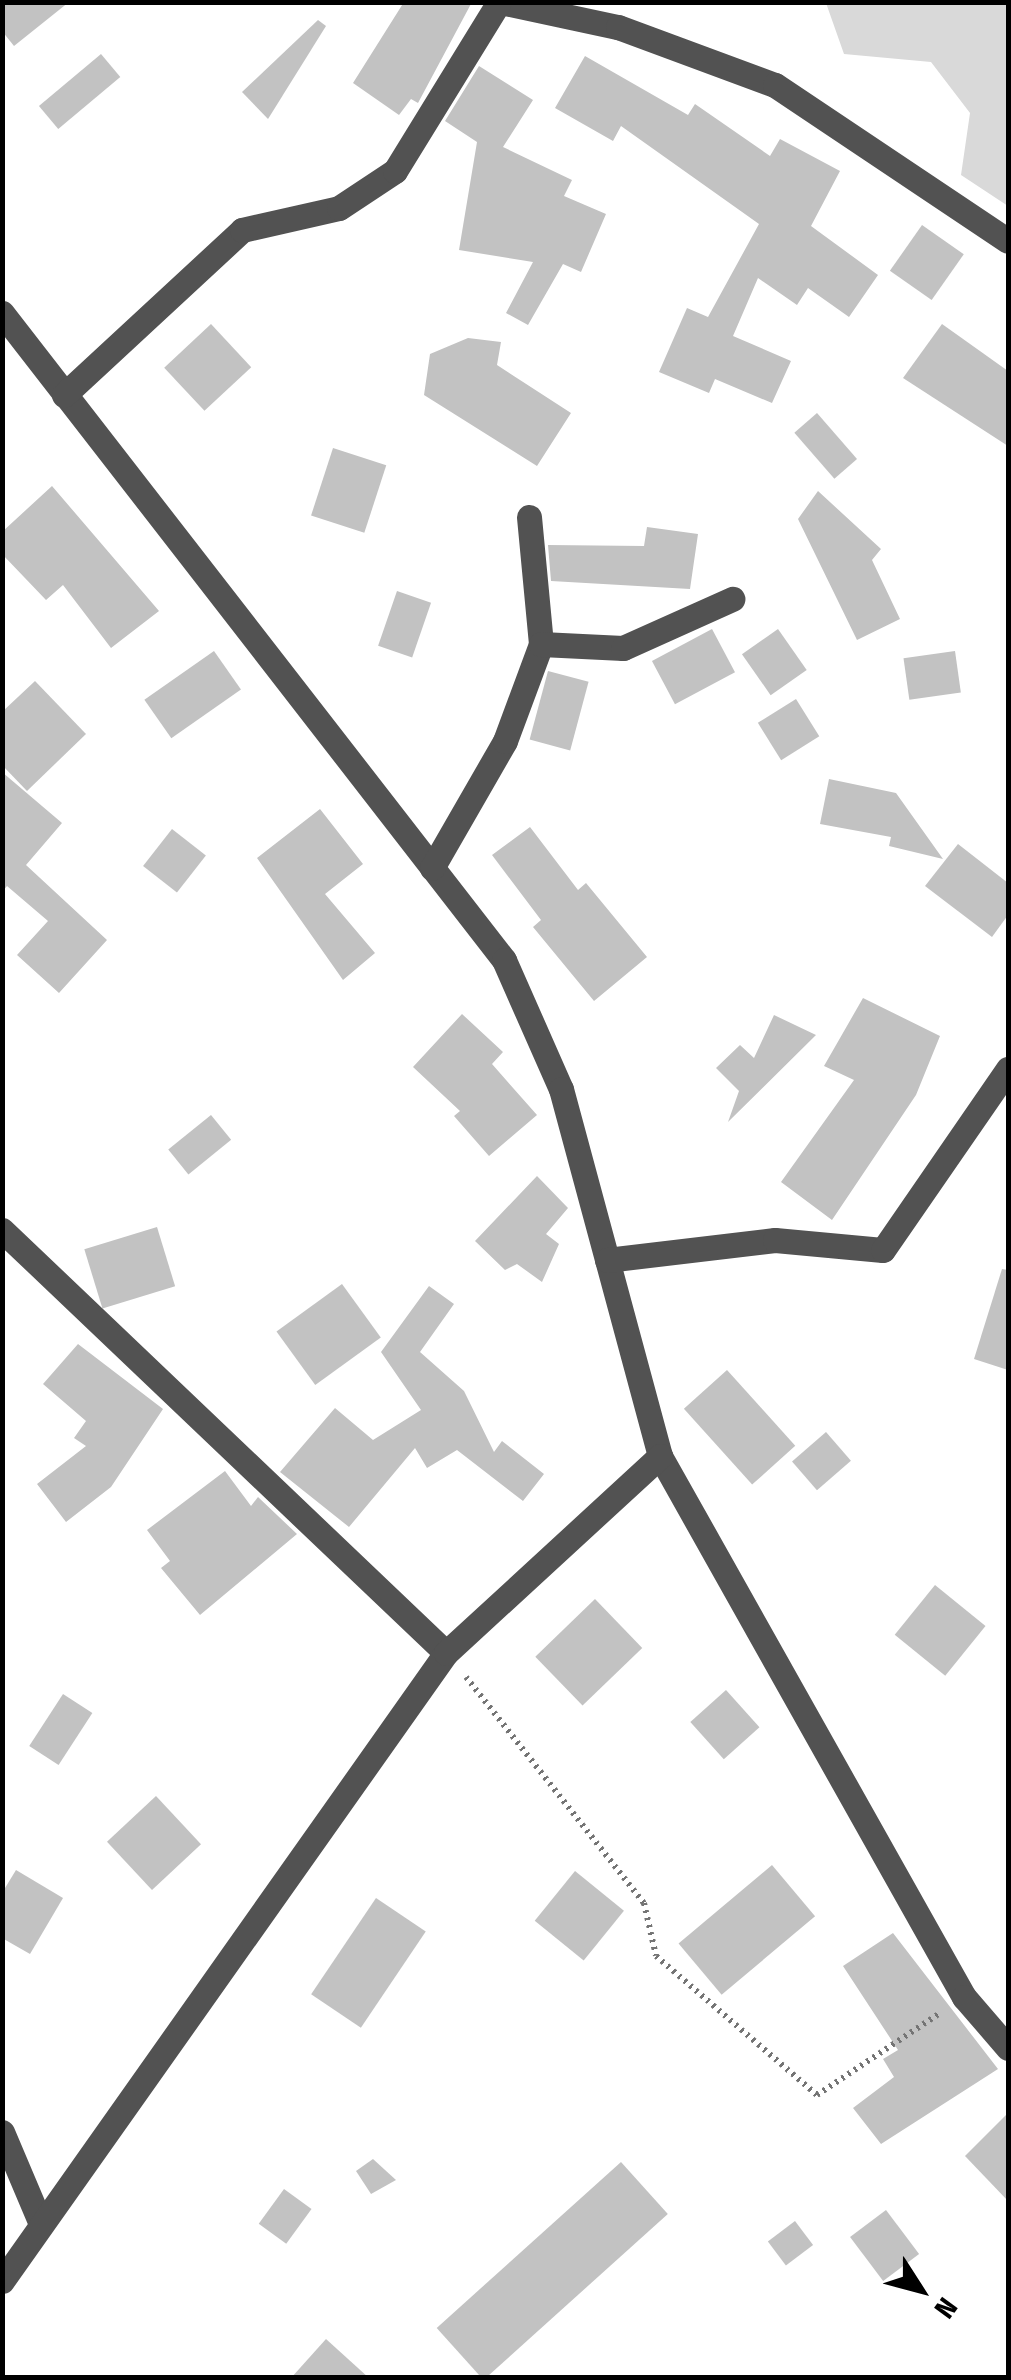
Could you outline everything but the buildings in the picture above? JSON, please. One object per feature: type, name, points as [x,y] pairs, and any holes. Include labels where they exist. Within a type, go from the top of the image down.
[{"type":"street","points":[[64,395],[242,230],[338,208],[395,171],[499,2],[618,28],[774,85],[1008,241]]},
{"type":"street","points":[[2,313],[504,960],[561,1089],[660,1456],[964,1997],[1008,2048]]},
{"type":"street","points":[[432,868],[506,741],[541,644],[529,517]]},
{"type":"street","points":[[541,644],[622,648],[732,599]]},
{"type":"street","points":[[607,1260],[775,1240],[883,1250],[1008,1069]]},
{"type":"street","points":[[2,1230],[446,1653]]},
{"type":"street","points":[[2,2281],[446,1653],[660,1456]]},
{"type":"street","points":[[2,2132],[41,2224]]},
{"type":"path","points":[[446,1653],[607,1849],[644,1903],[656,1956],[817,2095],[964,1997]]},
{"type":"shaded area","points":[[826,3],[1008,3],[1008,206],[961,175],[970,113],[931,62],[844,54]]}]
